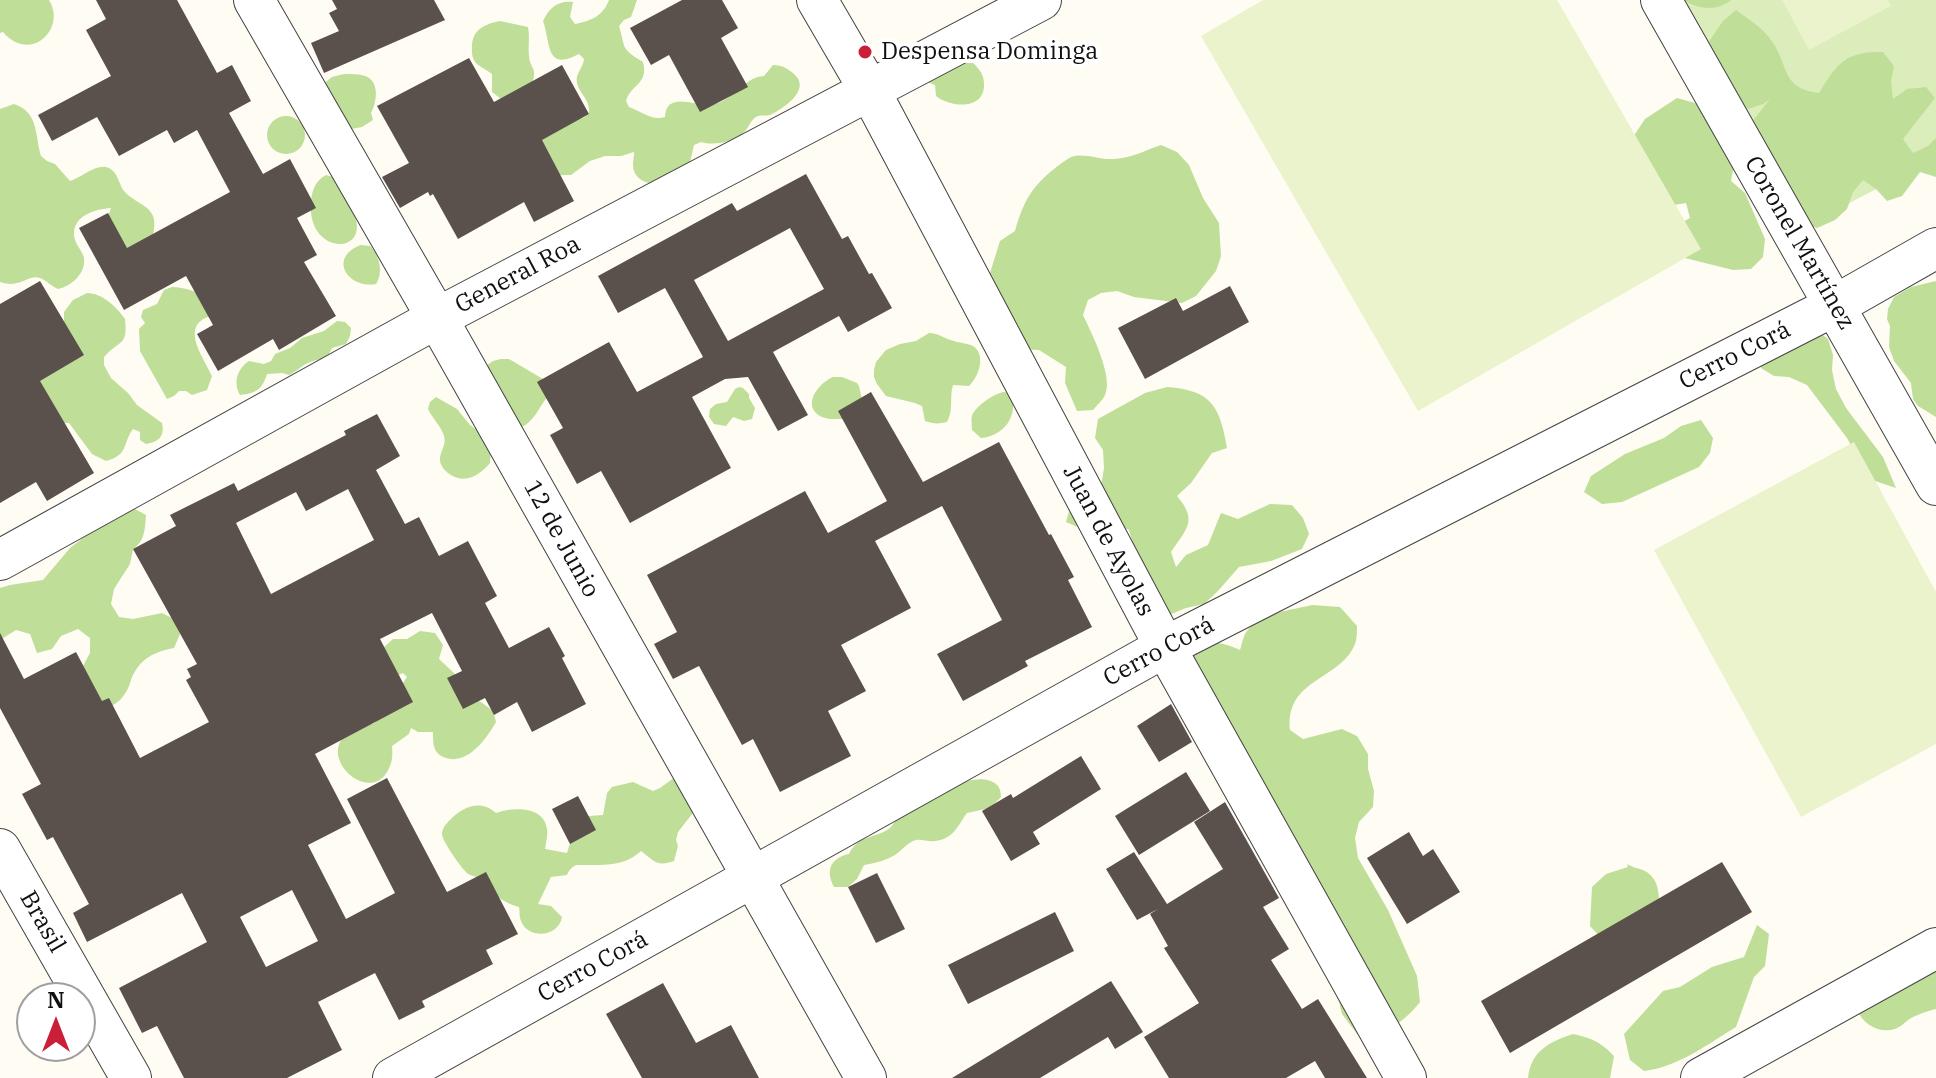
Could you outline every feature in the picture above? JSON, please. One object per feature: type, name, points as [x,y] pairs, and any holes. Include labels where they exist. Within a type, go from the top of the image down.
[{"type":"street","name":"12 de Junio","points":[[254,0],[866,1078]]},
{"type":"street","name":"Juan de Ayolas","points":[[817,0],[870,91],[1165,647],[1406,1078]]},
{"type":"street","name":"General Roa","points":[[0,560],[437,318],[1041,0]]},
{"type":"street","name":"Coronel Martínez","points":[[1661,0],[1936,485]]},
{"type":"street","name":"Cerro Corá","points":[[393,1078],[1165,647],[1834,306],[1936,248]]},
{"type":"street","name":"Brasil","points":[[0,849],[131,1078]]},
{"type":"street","points":[[1701,1078],[1936,948]]},
{"type":"green space","points":[[0,0],[49,0],[53,22],[43,39],[24,45],[0,33]]},
{"type":"green space","points":[[609,0],[637,0],[631,17],[619,26],[625,47],[643,62],[644,69],[642,80],[628,95],[626,101],[629,107],[660,118],[665,117],[667,109],[675,102],[716,104],[749,81],[764,76],[773,65],[795,75],[800,87],[798,93],[788,104],[770,115],[756,117],[737,138],[694,145],[689,167],[663,183],[648,183],[636,175],[634,152],[590,161],[571,175],[549,175],[534,139],[583,118],[589,114],[589,109],[577,83],[584,59],[579,54],[560,60],[555,57],[543,21],[555,6],[573,2],[570,17],[575,24],[586,21],[600,14]]},
{"type":"green space","points":[[1263,0],[1557,0],[1701,249],[1418,411],[1201,36]]},
{"type":"green space","points":[[1679,0],[1936,0],[1936,158],[1809,224]]},
{"type":"green space","points":[[1684,0],[1731,0],[1708,8]]},
{"type":"green space","points":[[1782,0],[1888,0],[1891,6],[1809,50]]},
{"type":"green space","points":[[1736,10],[1768,36],[1792,81],[1807,90],[1819,93],[1844,61],[1870,52],[1883,52],[1894,66],[1891,81],[1893,99],[1907,89],[1926,87],[1935,98],[1903,139],[1913,153],[1936,138],[1936,177],[1920,172],[1902,196],[1887,201],[1863,180],[1853,192],[1847,209],[1835,220],[1817,228],[1790,217],[1748,127],[1770,99],[1748,109],[1736,101],[1702,52],[1723,21]]},
{"type":"green space","points":[[500,21],[528,27],[529,56],[534,71],[532,84],[501,99],[492,92],[492,74],[476,63],[472,52],[473,39],[478,30]]},
{"type":"green space","points":[[958,49],[983,77],[982,95],[969,104],[944,101],[936,96],[935,85],[920,79]]},
{"type":"green space","points":[[344,74],[365,76],[373,82],[376,92],[371,113],[373,120],[362,127],[346,130],[322,85],[332,77]]},
{"type":"green space","points":[[1677,98],[1695,103],[1735,159],[1731,181],[1745,193],[1765,239],[1763,257],[1751,269],[1733,270],[1681,257],[1675,226],[1690,218],[1686,203],[1645,210],[1625,149],[1645,119]]},
{"type":"green space","points":[[14,104],[32,119],[41,156],[55,164],[70,181],[97,168],[106,167],[113,171],[124,191],[151,212],[154,222],[152,242],[119,255],[106,222],[111,208],[99,210],[86,214],[77,222],[74,238],[84,264],[73,282],[58,289],[36,277],[13,284],[0,282],[0,109]]},
{"type":"green space","points":[[286,116],[300,121],[305,135],[300,149],[286,154],[272,149],[267,135],[272,121]]},
{"type":"green space","points":[[1161,145],[1177,152],[1189,165],[1203,198],[1219,223],[1221,256],[1216,271],[1196,296],[1182,303],[1134,297],[1117,291],[1101,293],[1088,300],[1083,315],[1100,355],[1107,387],[1104,397],[1093,410],[1077,411],[1065,383],[1066,367],[1039,350],[1020,349],[973,301],[990,273],[1000,241],[1015,231],[1031,194],[1050,172],[1073,157],[1119,159]]},
{"type":"green space","points":[[326,175],[333,177],[350,203],[356,220],[352,240],[344,244],[325,239],[317,231],[312,218],[314,189]]},
{"type":"green space","points":[[361,245],[370,246],[378,259],[380,274],[376,284],[357,282],[345,271],[345,257]]},
{"type":"green space","points":[[1936,281],[1936,417],[1918,406],[1913,399],[1911,383],[1894,361],[1889,347],[1890,326],[1887,319],[1894,297],[1911,287]]},
{"type":"green space","points":[[172,287],[196,292],[234,313],[208,317],[196,328],[196,344],[212,376],[207,390],[192,395],[179,391],[167,399],[140,351],[139,329],[145,323],[141,317],[143,310],[157,304],[164,290]]},
{"type":"green space","points":[[87,293],[109,302],[125,319],[124,339],[104,357],[104,365],[111,378],[137,405],[162,423],[163,428],[160,438],[146,444],[140,440],[140,432],[133,429],[122,452],[106,461],[92,454],[69,423],[53,423],[36,406],[40,376],[64,329],[64,312],[73,300]]},
{"type":"green space","points":[[337,321],[345,322],[351,328],[346,344],[332,348],[325,358],[308,363],[289,375],[267,374],[258,390],[240,395],[237,376],[249,361],[264,364],[271,361],[275,354],[290,348],[302,338],[324,331]]},
{"type":"green space","points":[[1813,327],[1828,339],[1833,355],[1836,389],[1846,408],[1883,457],[1896,488],[1869,479],[1847,438],[1807,385],[1789,377],[1774,376],[1761,368],[1761,347]]},
{"type":"green space","points":[[929,333],[973,346],[980,355],[978,372],[969,386],[953,385],[947,422],[925,421],[922,406],[886,396],[874,377],[876,362],[886,350],[916,341]]},
{"type":"green space","points":[[509,359],[543,379],[551,393],[534,417],[520,428],[486,366]]},
{"type":"green space","points":[[833,377],[842,377],[859,386],[862,400],[844,419],[823,417],[813,409],[815,392]]},
{"type":"green space","points":[[739,387],[749,394],[755,408],[752,419],[744,421],[733,417],[726,426],[714,424],[709,417],[710,409],[727,402]]},
{"type":"green space","points":[[1167,387],[1194,392],[1211,403],[1221,421],[1227,448],[1212,453],[1191,483],[1177,496],[1189,518],[1171,552],[1176,567],[1186,555],[1208,545],[1221,513],[1238,519],[1270,504],[1292,505],[1303,518],[1309,534],[1302,549],[1271,561],[1239,567],[1204,604],[1164,617],[1127,558],[1133,544],[1129,530],[1112,522],[1080,528],[1066,522],[1071,504],[1101,486],[1103,450],[1095,438],[1098,419],[1145,393]]},
{"type":"green space","points":[[1004,392],[1011,393],[1013,401],[1008,423],[997,433],[981,438],[972,430],[974,412],[986,401]]},
{"type":"green space","points":[[436,397],[457,409],[491,445],[490,463],[472,477],[457,478],[441,465],[444,436],[428,409]]},
{"type":"green space","points":[[1701,420],[1713,438],[1710,453],[1699,467],[1622,502],[1602,504],[1584,492],[1591,476],[1625,454],[1664,438],[1681,426]]},
{"type":"green space","points":[[1854,442],[1936,592],[1936,744],[1801,817],[1654,550]]},
{"type":"green space","points":[[133,508],[146,515],[144,534],[133,549],[130,564],[114,589],[111,604],[119,617],[133,619],[162,613],[176,620],[180,634],[174,648],[154,654],[140,665],[127,691],[118,701],[96,711],[83,666],[90,653],[90,638],[78,629],[61,636],[52,649],[37,653],[30,634],[16,630],[0,642],[0,588],[43,580],[70,548],[104,522]]},
{"type":"green space","points":[[1312,605],[1340,607],[1357,626],[1356,640],[1348,656],[1338,666],[1304,690],[1296,700],[1290,730],[1303,739],[1342,729],[1357,736],[1368,754],[1368,769],[1374,791],[1373,807],[1359,822],[1355,838],[1358,858],[1388,910],[1417,976],[1420,1002],[1414,1009],[1393,1026],[1367,1034],[1357,1034],[1342,1014],[1330,964],[1183,658],[1210,643],[1240,650],[1246,633],[1260,620]]},
{"type":"green space","points":[[420,631],[435,633],[443,645],[439,659],[475,700],[493,711],[496,722],[476,749],[462,758],[454,759],[436,751],[433,732],[418,732],[411,728],[409,734],[392,746],[392,761],[385,775],[375,782],[362,782],[342,766],[338,753],[341,741],[352,730],[375,723],[375,716],[403,697],[403,683],[407,677],[403,673],[392,678],[382,649],[393,639],[407,639]]},
{"type":"green space","points":[[678,775],[696,809],[678,832],[674,861],[660,863],[641,851],[623,862],[576,865],[567,875],[551,877],[538,904],[551,906],[562,917],[555,929],[543,934],[525,927],[520,919],[519,907],[502,900],[481,880],[468,874],[443,837],[447,823],[468,807],[485,806],[496,813],[527,810],[545,821],[545,849],[567,853],[572,837],[589,816],[603,815],[607,793],[612,787],[633,782],[653,791]]},
{"type":"green space","points":[[982,779],[993,782],[1000,789],[1001,797],[990,808],[967,813],[947,837],[935,841],[913,841],[891,857],[864,865],[857,879],[848,887],[834,887],[830,870],[834,862],[849,854],[862,841],[884,832],[895,821],[898,810],[963,781]]},
{"type":"green space","points":[[1627,864],[1645,871],[1654,879],[1658,890],[1659,914],[1602,939],[1590,926],[1592,887],[1606,874],[1628,867]]},
{"type":"green space","points":[[1757,925],[1769,934],[1765,966],[1754,977],[1736,1027],[1692,1054],[1657,1069],[1644,1071],[1630,1060],[1624,1034],[1663,991],[1680,987],[1712,967],[1744,957]]},
{"type":"green space","points":[[1936,964],[1936,1009],[1889,1030],[1872,1027],[1860,1015],[1857,1010]]},
{"type":"green space","points":[[1573,1034],[1595,1041],[1614,1056],[1610,1078],[1528,1078],[1537,1054],[1556,1040]]},
{"type":"building","points":[[96,0],[177,0],[217,73],[232,65],[251,101],[229,113],[263,174],[290,159],[316,208],[297,218],[317,255],[304,262],[336,316],[279,350],[273,339],[218,371],[197,334],[213,325],[186,276],[124,310],[79,228],[108,213],[127,248],[230,192],[197,130],[174,143],[167,130],[119,156],[97,117],[52,141],[38,115],[111,76],[86,30],[106,19]]},
{"type":"building","points":[[332,0],[434,0],[445,20],[324,73],[311,43],[339,31],[329,13],[337,9]]},
{"type":"building","points":[[682,0],[722,0],[738,28],[721,38],[748,87],[700,112],[669,55],[651,65],[630,28]]},
{"type":"building","points":[[469,58],[494,102],[562,65],[589,114],[542,140],[574,201],[534,222],[524,202],[458,239],[433,194],[430,196],[428,192],[400,208],[382,177],[409,163],[377,106]]},
{"type":"building","points":[[806,174],[842,239],[848,236],[892,308],[848,332],[839,316],[773,352],[808,415],[778,431],[748,377],[725,379],[692,397],[731,468],[630,523],[601,471],[577,484],[550,435],[563,428],[537,382],[609,342],[637,392],[703,357],[665,288],[618,313],[598,276],[732,203],[737,211]],"holes":[[[790,228],[824,289],[728,341],[694,280]]]},
{"type":"building","points":[[40,281],[84,355],[40,381],[94,473],[47,501],[36,482],[0,503],[0,304]]},
{"type":"building","points":[[1230,286],[1249,322],[1145,379],[1118,328],[1176,298],[1183,311]]},
{"type":"building","points":[[871,392],[923,482],[999,442],[1074,577],[1068,580],[1092,627],[1025,661],[1028,666],[963,701],[937,654],[1002,620],[942,506],[875,541],[911,608],[841,645],[866,691],[828,711],[851,756],[780,792],[753,739],[742,745],[699,666],[673,679],[654,644],[677,632],[647,575],[805,491],[828,533],[887,501],[838,411]]},
{"type":"building","points":[[377,414],[400,456],[376,470],[405,524],[419,517],[439,556],[468,541],[497,596],[485,603],[509,648],[549,627],[586,704],[532,732],[517,702],[494,715],[485,698],[463,709],[447,678],[462,671],[432,613],[380,639],[413,702],[315,754],[351,823],[308,845],[346,919],[395,893],[347,799],[387,778],[447,892],[486,872],[518,934],[486,950],[493,964],[422,1001],[425,1007],[399,1020],[375,973],[318,1002],[342,1050],[287,1078],[184,1078],[157,1026],[142,1033],[119,988],[207,942],[182,893],[87,942],[73,913],[89,904],[53,837],[47,840],[22,794],[41,784],[0,708],[0,633],[24,679],[76,652],[102,701],[109,698],[140,758],[209,722],[186,680],[191,677],[187,669],[197,664],[133,549],[176,526],[170,515],[234,483],[238,491],[346,435],[344,431]],"holes":[[[348,489],[374,540],[271,594],[236,523],[296,492],[306,511]],[[292,890],[318,941],[266,967],[240,917]]]},
{"type":"building","points":[[1171,704],[1192,742],[1159,762],[1137,726]]},
{"type":"building","points":[[1081,756],[1101,789],[1033,832],[1040,844],[1011,861],[982,811],[1011,794],[1013,798]]},
{"type":"building","points":[[1186,772],[1210,811],[1139,855],[1115,816]]},
{"type":"building","points":[[578,796],[596,830],[570,844],[552,809]]},
{"type":"building","points":[[1225,802],[1279,898],[1263,907],[1289,949],[1271,960],[1302,1009],[1318,999],[1367,1078],[1325,1078],[1315,1061],[1286,1078],[1169,1078],[1144,1037],[1199,1003],[1164,948],[1168,946],[1150,914],[1158,909],[1137,920],[1106,869],[1134,852],[1167,904],[1223,869],[1194,822]]},
{"type":"building","points":[[1409,832],[1423,856],[1433,849],[1460,892],[1407,924],[1367,858]]},
{"type":"building","points":[[1722,862],[1752,912],[1510,1053],[1481,1001]]},
{"type":"building","points":[[877,873],[905,929],[876,943],[848,887]]},
{"type":"building","points":[[1055,912],[1074,951],[968,1004],[948,965]]},
{"type":"building","points":[[1111,981],[1143,1032],[1115,1049],[1108,1037],[1040,1078],[952,1078]]},
{"type":"building","points":[[663,983],[696,1043],[731,1025],[759,1078],[642,1078],[606,1014]]},
{"type":"place","name":"Despensa Dominga","points":[[865,52]]}]
